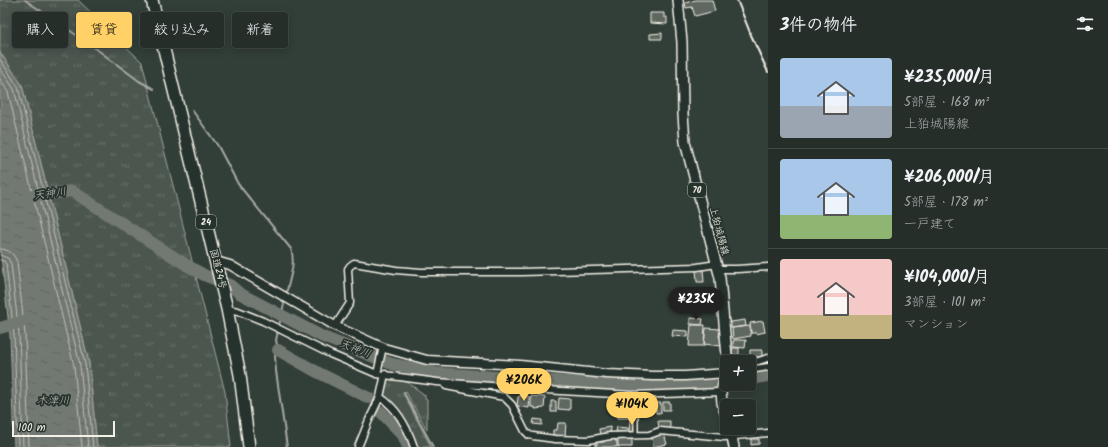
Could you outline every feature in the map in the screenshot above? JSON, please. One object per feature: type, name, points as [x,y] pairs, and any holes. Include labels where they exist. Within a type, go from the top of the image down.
[{"type":"highway","name":"国道24号","points":[[152,0],[228,309],[240,374],[249,447]]},
{"type":"main road","name":"上狛城陽線","points":[[678,0],[682,42],[685,142],[718,266],[726,333],[727,355]]},
{"type":"main road","points":[[732,435],[734,447]]},
{"type":"street","points":[[216,261],[230,265],[334,326],[383,349],[427,360],[520,365],[606,374],[652,376],[720,374]]},
{"type":"street","points":[[334,326],[350,303],[348,269],[354,263],[396,270],[420,272],[522,272],[718,266],[737,269],[768,267]]},
{"type":"street","points":[[228,309],[238,311],[263,321],[330,354],[385,374],[438,382],[633,395],[720,390]]},
{"type":"street","points":[[377,372],[383,349]]},
{"type":"street","points":[[756,362],[768,358]]},
{"type":"street","points":[[756,369],[768,367]]},
{"type":"street","points":[[358,447],[380,397],[385,374]]},
{"type":"street","points":[[438,382],[447,386],[504,398],[512,405],[525,431],[529,435],[555,439],[589,440],[610,436],[649,435],[660,431],[712,436],[720,434]]},
{"type":"street","points":[[380,397],[385,400],[400,417],[408,431],[414,447]]},
{"type":"street","points":[[756,433],[768,433]]},
{"type":"lane","points":[[633,395],[636,415],[635,435]]},
{"type":"green space","points":[[0,0],[78,0],[90,12],[76,12],[76,48],[128,48],[142,62],[225,392],[231,447],[97,447],[89,363],[22,85],[0,52]]},
{"type":"green space","points":[[391,378],[404,380],[425,395],[425,399],[427,400],[427,430],[406,392],[403,393],[431,447],[417,447],[408,426],[384,395],[388,380]]},
{"type":"water","name":"木津川","points":[[0,52],[22,85],[89,363],[97,447],[14,447],[10,335],[0,247]]},
{"type":"building","points":[[696,0],[712,0],[715,11],[695,16],[692,7],[686,8],[685,3]]},
{"type":"building","points":[[650,13],[664,13],[664,17],[667,17],[667,24],[650,23]]},
{"type":"building","points":[[662,33],[662,39],[650,39],[650,34]]},
{"type":"building","points":[[703,269],[704,282],[697,282],[696,270]]},
{"type":"building","points":[[705,291],[705,296],[709,296],[710,293],[716,293],[719,306],[702,307],[700,292]]},
{"type":"building","points":[[690,318],[703,319],[702,325],[690,324]]},
{"type":"building","points":[[745,320],[746,326],[731,328],[731,322]]},
{"type":"building","points":[[763,321],[765,332],[756,334],[751,333],[750,323]]},
{"type":"building","points":[[691,325],[705,325],[704,346],[689,346]]},
{"type":"building","points":[[750,326],[751,336],[733,339],[732,328]]},
{"type":"building","points":[[706,328],[720,329],[719,337],[721,337],[721,346],[704,344]]},
{"type":"building","points":[[673,330],[688,331],[688,337],[672,336]]},
{"type":"building","points":[[746,340],[745,348],[733,347],[733,341]]},
{"type":"building","points":[[732,348],[739,348],[739,355],[732,355]]},
{"type":"building","points":[[750,350],[762,350],[762,357],[750,355]]},
{"type":"building","points":[[531,396],[545,397],[544,408],[535,409],[535,407],[531,407]]},
{"type":"building","points":[[518,397],[530,397],[529,408],[517,406]]},
{"type":"building","points":[[559,398],[570,399],[570,410],[558,409]]},
{"type":"building","points":[[624,400],[633,400],[633,405],[624,405]]},
{"type":"building","points":[[551,401],[556,401],[556,412],[551,412]]},
{"type":"building","points":[[663,402],[670,402],[670,410],[663,410]]},
{"type":"building","points":[[654,403],[661,403],[661,413],[656,413],[656,410],[653,410]]},
{"type":"building","points":[[618,406],[634,406],[634,418],[618,418]]},
{"type":"building","points":[[534,419],[542,420],[542,425],[533,424]]},
{"type":"building","points":[[630,419],[634,419],[634,433],[629,433]]},
{"type":"building","points":[[658,421],[670,421],[670,429],[659,428]]},
{"type":"building","points":[[558,423],[566,423],[565,436],[553,435],[553,430],[557,430]]},
{"type":"building","points":[[610,427],[611,433],[600,435],[599,429]]},
{"type":"building","points":[[617,427],[628,428],[628,433],[616,432]]},
{"type":"building","points":[[664,434],[667,444],[653,447],[652,436]]},
{"type":"building","points":[[615,439],[615,441],[617,441],[617,447],[595,447],[597,442],[604,442],[604,440]]},
{"type":"building","points":[[618,439],[632,439],[632,447],[618,447]]},
{"type":"building","points":[[751,439],[759,439],[759,444],[751,445]]},
{"type":"waterway","points":[[25,0],[91,45],[139,81],[154,89]]},
{"type":"waterway","points":[[192,110],[218,146],[238,184],[291,249],[293,260],[286,295]]},
{"type":"waterway","name":"天神川","points":[[32,196],[72,191],[206,276],[230,285],[239,293],[323,337],[392,364],[436,373],[643,387],[720,383]]},
{"type":"waterway","name":"天神川","points":[[279,326],[285,299]]},
{"type":"waterway","points":[[0,328],[24,321]]},
{"type":"waterway","points":[[278,331],[276,340],[278,350],[275,356],[276,371],[287,447]]},
{"type":"waterway","points":[[278,350],[317,372],[369,398]]},
{"type":"waterway","name":"天神川","points":[[756,378],[768,376]]},
{"type":"waterway","points":[[404,393],[433,447]]},
{"type":"waterway","points":[[381,412],[403,435],[408,447]]},
{"type":"railway","points":[[737,0],[768,72]]}]
